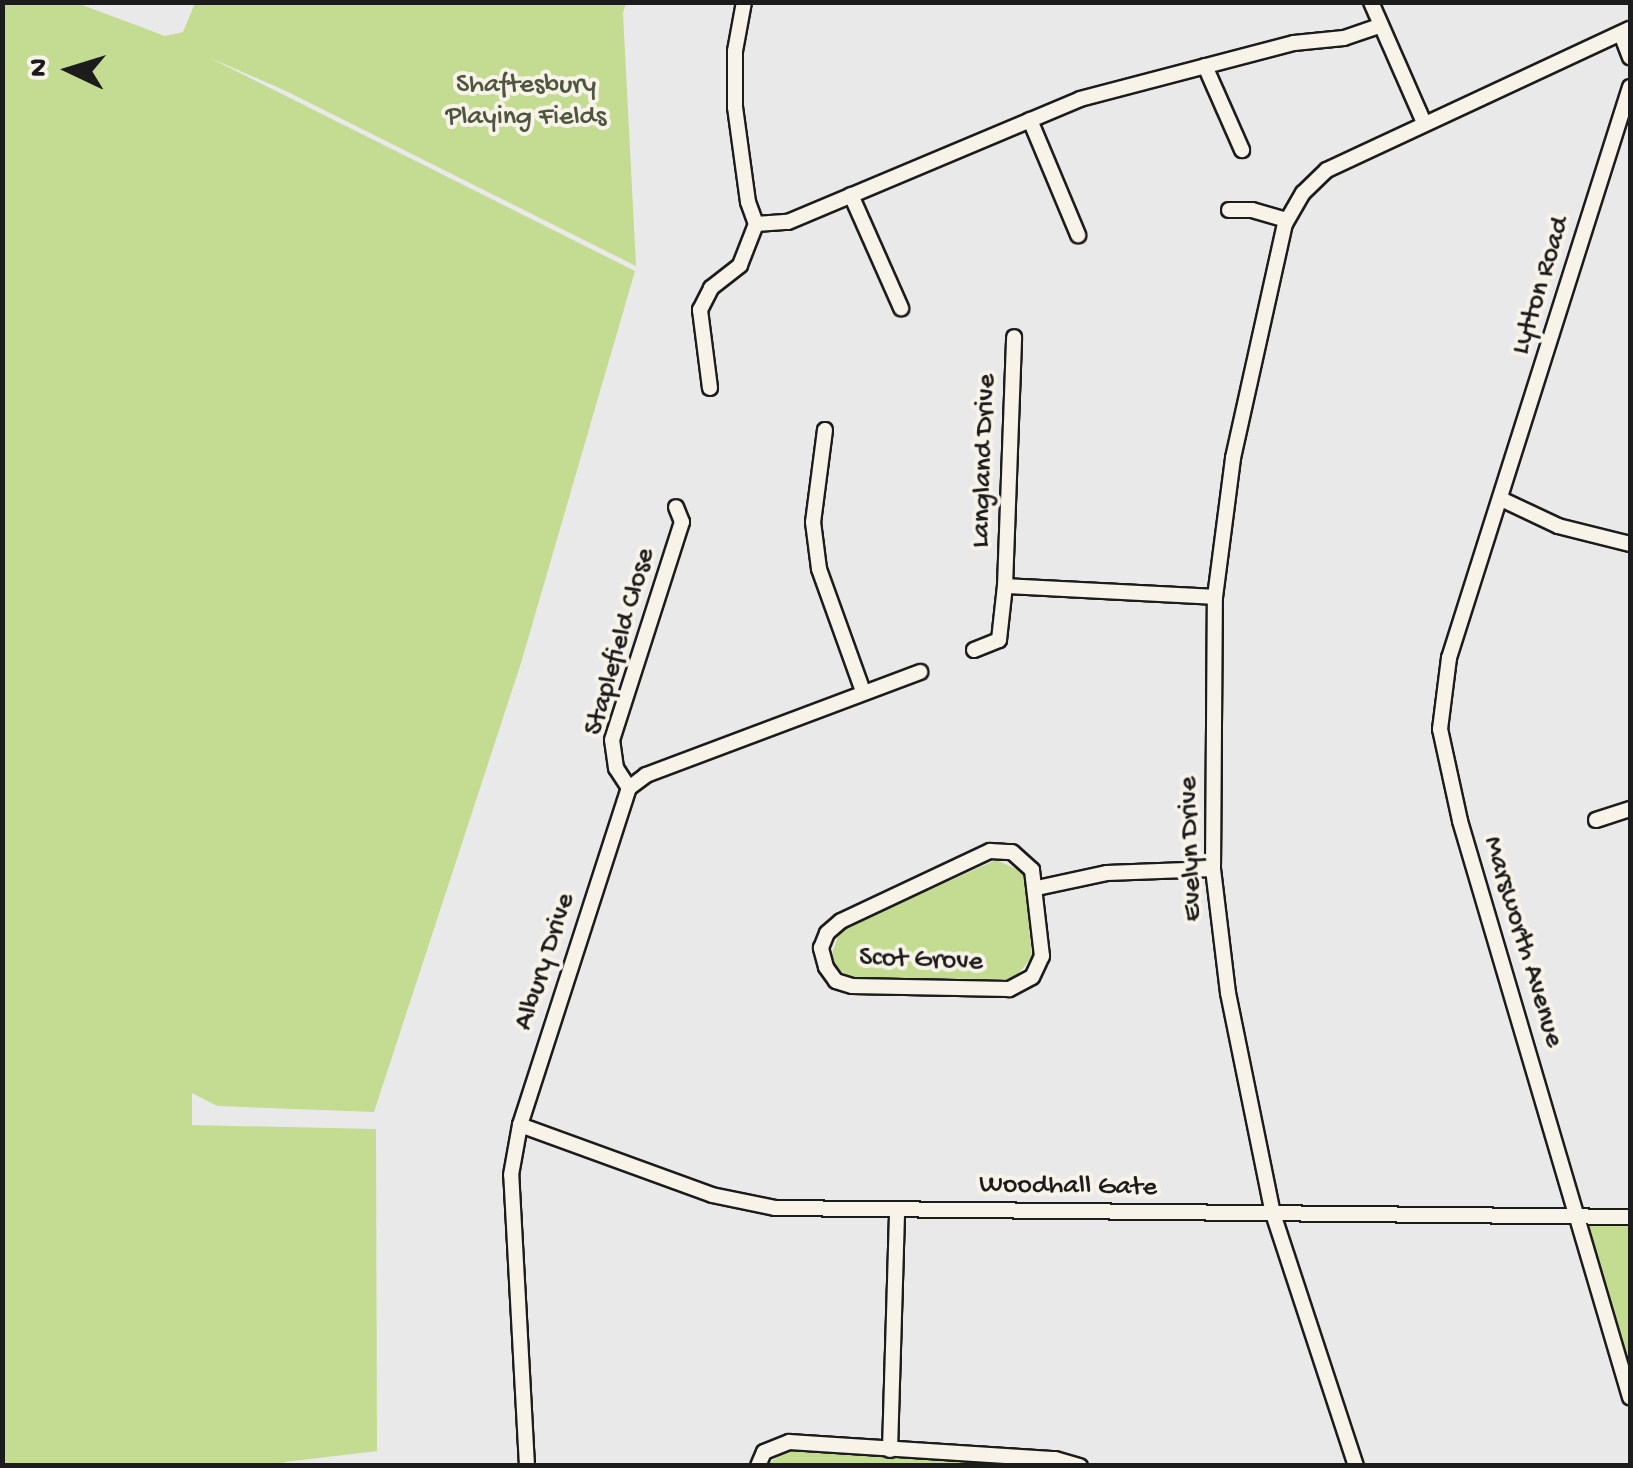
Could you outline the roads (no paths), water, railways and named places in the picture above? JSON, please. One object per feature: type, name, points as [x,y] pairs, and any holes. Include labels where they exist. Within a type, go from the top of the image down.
[{"type":"street","points":[[710,388],[700,310],[712,288],[740,265],[756,224],[748,202],[735,107],[734,51],[744,2]]},
{"type":"street","points":[[1370,2],[1424,123]]},
{"type":"street","points":[[756,224],[788,222],[1080,98],[1294,43],[1344,38],[1381,25]]},
{"type":"street","points":[[1626,32],[1630,57]]},
{"type":"street","name":"Evelyn Drive","points":[[1356,1466],[1272,1214],[1228,994],[1213,868],[1214,597],[1232,458],[1258,327],[1287,220],[1303,193],[1327,170],[1626,32]]},
{"type":"street","points":[[1206,66],[1242,150]]},
{"type":"street","name":"Lytton Road","points":[[1500,499],[1630,87]]},
{"type":"street","points":[[1030,120],[1078,235]]},
{"type":"street","points":[[851,194],[901,308]]},
{"type":"street","points":[[1229,210],[1252,210],[1287,220]]},
{"type":"street","name":"Langland Drive","points":[[974,650],[999,640],[1005,586],[1014,337]]},
{"type":"street","points":[[826,430],[814,522],[819,569],[864,691]]},
{"type":"street","points":[[1500,499],[1558,526],[1630,544]]},
{"type":"street","name":"Marsworth Avenue","points":[[1500,499],[1449,658],[1440,729],[1444,764],[1630,1397]]},
{"type":"street","name":"Staplefield Close","points":[[630,788],[616,768],[612,740],[682,522],[676,507]]},
{"type":"street","name":"Langland Drive","points":[[1005,586],[1214,597]]},
{"type":"street","points":[[630,788],[646,775],[920,672]]},
{"type":"street","name":"Albury Drive","points":[[527,1466],[511,1175],[520,1125],[630,788]]},
{"type":"street","points":[[1596,820],[1630,808]]},
{"type":"street","name":"Scot Grove","points":[[990,851],[1012,852],[1032,870],[1037,888],[1042,956],[1032,976],[1009,989],[852,986],[836,980],[826,967],[822,948],[827,933],[841,921],[990,851]]},
{"type":"street","points":[[1037,888],[1107,873],[1213,868]]},
{"type":"street","name":"Woodhall Gate","points":[[520,1125],[712,1195],[774,1208],[1630,1217]]},
{"type":"street","points":[[890,1450],[898,1210]]},
{"type":"street","points":[[758,1466],[764,1452],[789,1442],[1056,1459],[1080,1466]]},
{"type":"park label","name":"Shaftesbury Playing Fields","points":[[526,102]]}]
